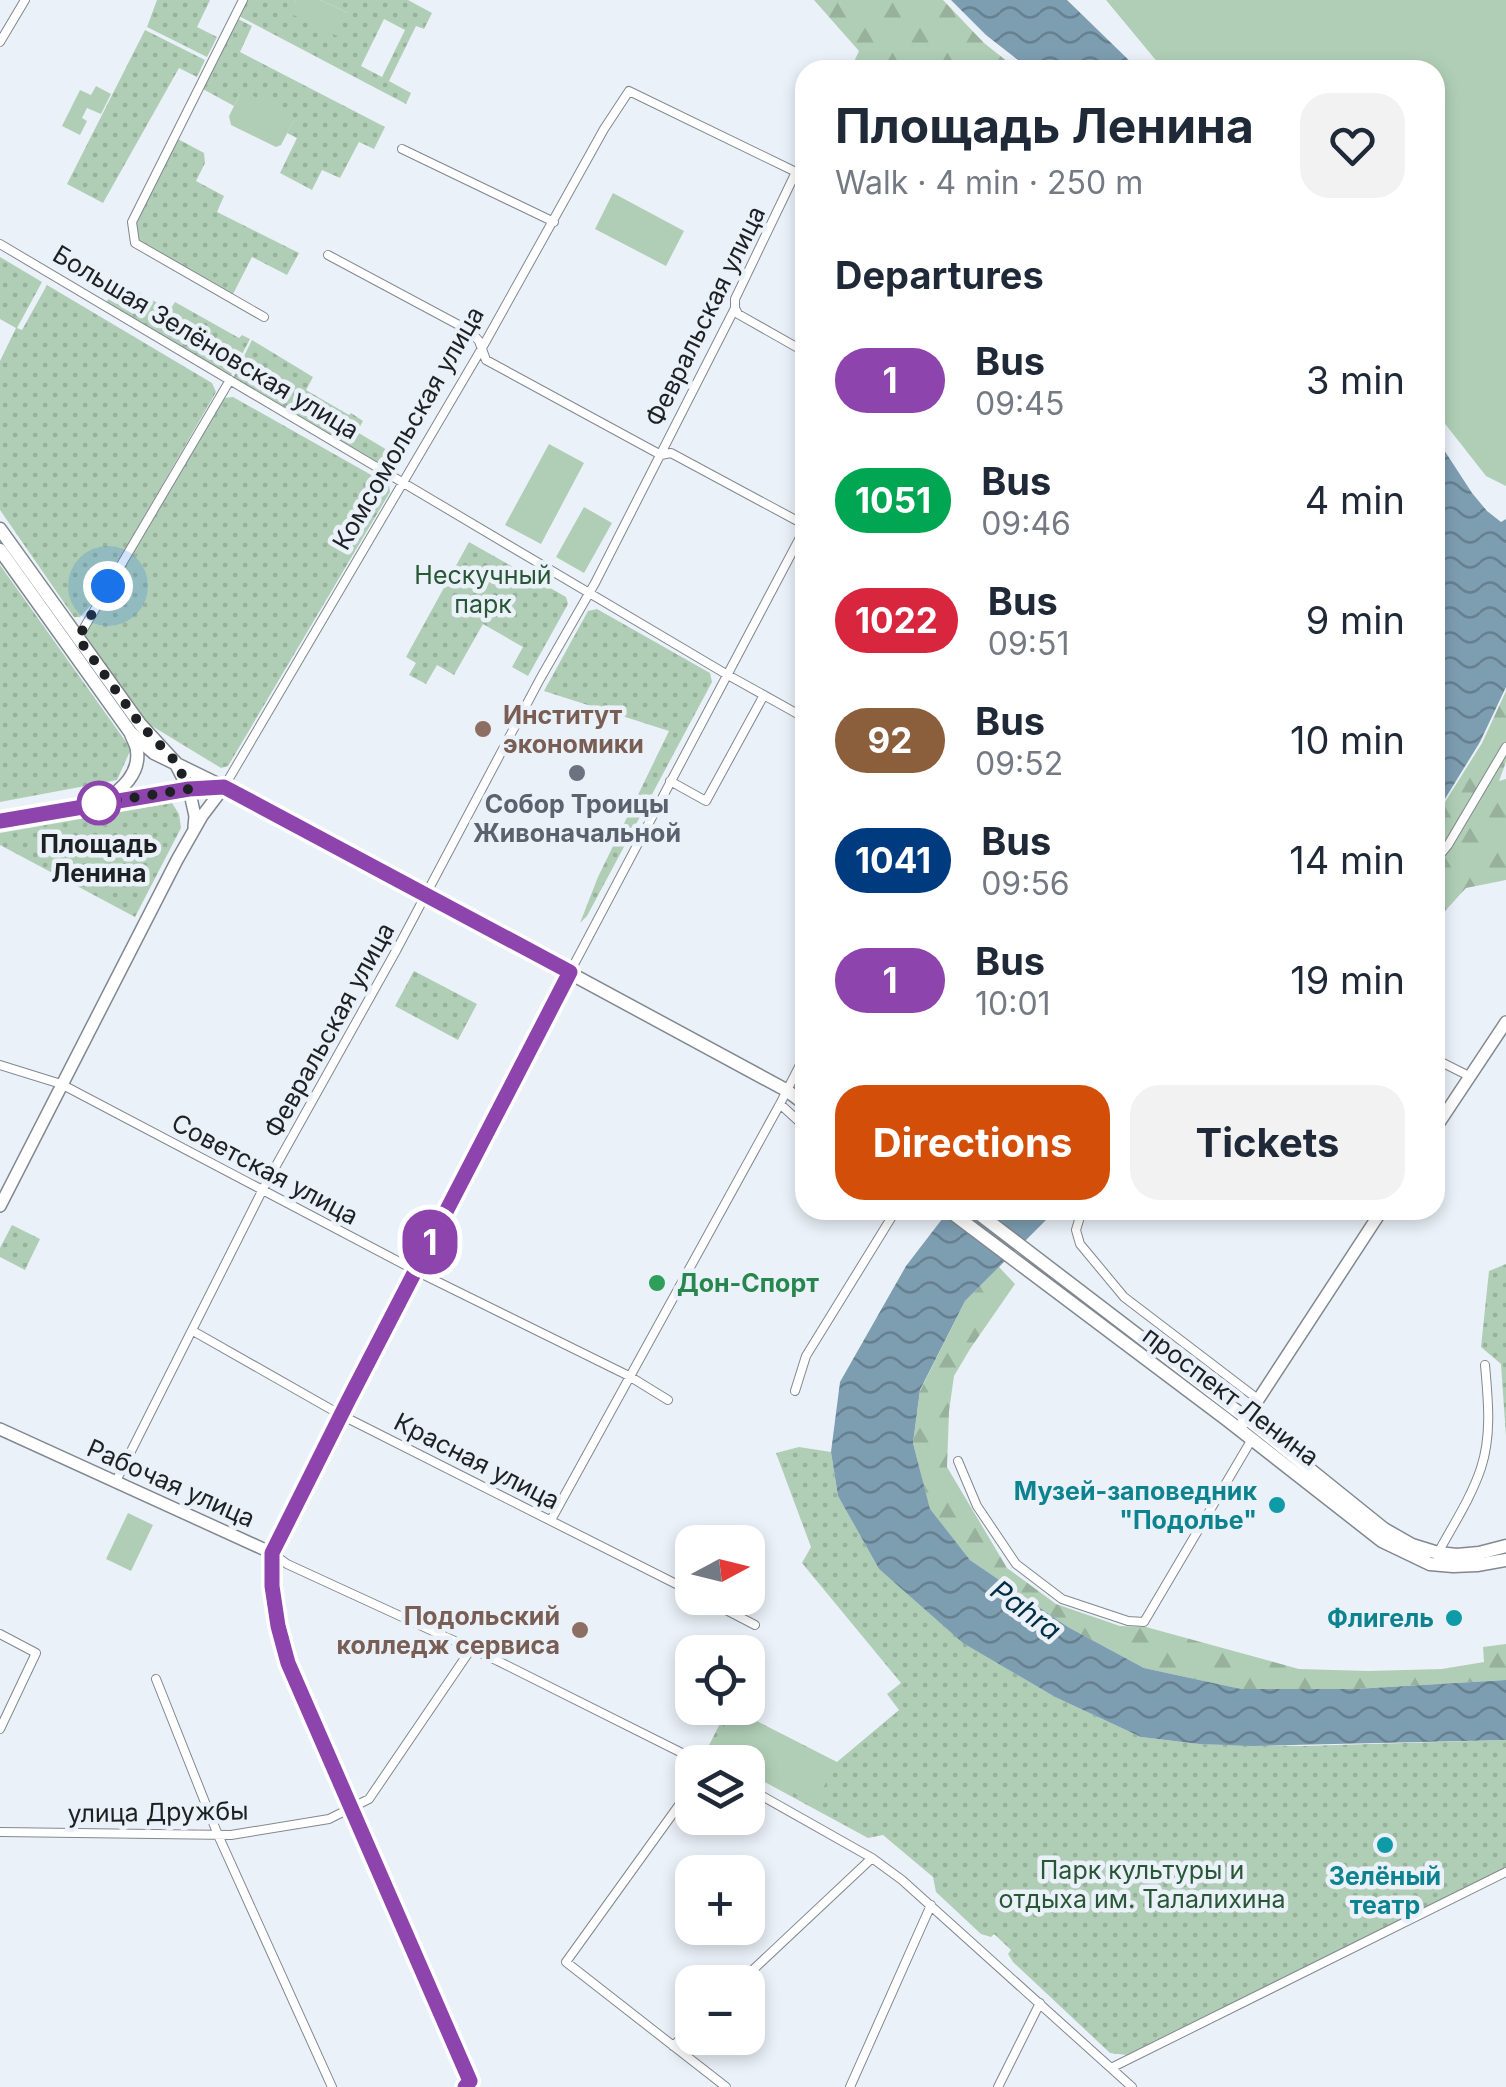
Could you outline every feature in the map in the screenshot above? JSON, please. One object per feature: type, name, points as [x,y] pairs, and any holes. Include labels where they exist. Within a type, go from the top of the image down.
[{"type":"main road","points":[[0,528],[140,724],[176,762],[189,789]]},
{"type":"main road","points":[[0,550],[130,732],[154,753],[425,894],[795,1095]]},
{"type":"main road","points":[[100,803],[123,789],[129,780],[138,752],[130,732]]},
{"type":"main road","points":[[0,820],[189,789],[224,787]]},
{"type":"main road","name":"проспект Ленина","points":[[961,1220],[1120,1340],[1242,1423],[1384,1529],[1412,1545],[1438,1553],[1479,1553],[1506,1546]]},
{"type":"main road","name":"проспект Ленина","points":[[987,1220],[1133,1332],[1242,1423],[1252,1439],[1382,1540],[1430,1564],[1477,1565],[1506,1560]]},
{"type":"street","points":[[0,42],[25,0]]},
{"type":"street","points":[[242,0],[132,222],[134,244],[264,317]]},
{"type":"street","name":"Комсомольская улица","points":[[224,787],[629,91],[795,170]]},
{"type":"street","points":[[402,149],[554,222]]},
{"type":"street","name":"Февральская улица","points":[[115,1483],[263,1189],[590,593],[795,184]]},
{"type":"street","name":"Большая Зелёновская улица","points":[[0,244],[795,713]]},
{"type":"street","points":[[328,256],[470,330],[486,360],[661,455],[671,453],[795,521]]},
{"type":"street","points":[[734,308],[795,346]]},
{"type":"street","points":[[78,638],[230,380]]},
{"type":"street","points":[[472,2087],[283,1648],[272,1586],[272,1553],[795,545]]},
{"type":"street","points":[[670,782],[706,802],[764,696]]},
{"type":"street","points":[[1445,849],[1506,747]]},
{"type":"street","points":[[0,1206],[193,831],[224,787]]},
{"type":"street","points":[[189,789],[195,816],[193,831]]},
{"type":"street","points":[[1445,1113],[1506,1022]]},
{"type":"street","name":"Советская улица","points":[[0,1064],[61,1084],[416,1270],[629,1376],[668,1400]]},
{"type":"street","points":[[1445,1065],[1469,1076]]},
{"type":"street","points":[[550,1520],[795,1073]]},
{"type":"street","points":[[780,1104],[795,1118]]},
{"type":"street","points":[[794,1391],[806,1356],[890,1220]]},
{"type":"street","points":[[1079,1220],[1076,1230],[1080,1244],[1124,1296],[1259,1400]]},
{"type":"street","points":[[1242,1423],[1376,1220]]},
{"type":"street","name":"Красная улица","points":[[193,1332],[341,1415],[675,1583]]},
{"type":"street","points":[[1438,1553],[1482,1466],[1488,1440],[1485,1365]]},
{"type":"street","name":"Рабочая улица","points":[[0,1430],[272,1553],[287,1564],[675,1750]]},
{"type":"street","points":[[958,1461],[977,1506],[1016,1564],[1062,1599],[1128,1621],[1144,1622],[1252,1439]]},
{"type":"street","points":[[736,1615],[755,1625]]},
{"type":"street","points":[[0,1634],[36,1653],[0,1729]]},
{"type":"street","name":"улица Дружбы","points":[[0,1832],[231,1835],[329,1819],[369,1799],[471,1649]]},
{"type":"street","points":[[156,1679],[218,1835],[332,2087]]},
{"type":"street","points":[[765,1798],[872,1858],[930,1905],[1132,2087]]},
{"type":"street","points":[[675,1811],[566,1962],[726,2087]]},
{"type":"street","points":[[758,1965],[872,1858]]},
{"type":"street","points":[[1111,2068],[1506,1872]]},
{"type":"street","points":[[850,2087],[930,1905]]},
{"type":"street","points":[[998,2087],[1040,2003]]},
{"type":"green space","points":[[157,0],[210,0],[197,27],[217,37],[207,57],[147,27]]},
{"type":"green space","points":[[245,0],[296,0],[290,14],[348,13],[320,0],[408,0],[432,13],[424,29],[416,26],[389,81],[411,93],[406,104],[237,15]],"holes":[[[384,19],[405,30],[382,77],[361,66]]]},
{"type":"green space","points":[[296,0],[320,0],[348,13],[337,36],[289,13]]},
{"type":"green space","points":[[814,0],[943,0],[1005,60],[855,60],[859,51]]},
{"type":"green space","points":[[1106,0],[1506,0],[1506,486],[1486,476],[1445,424],[1445,60],[1156,60]]},
{"type":"green space","points":[[236,18],[252,26],[240,52],[385,127],[374,149],[359,142],[340,178],[322,170],[312,190],[280,173],[297,138],[287,133],[293,122],[240,94],[234,106],[201,88]]},
{"type":"green space","points":[[145,30],[205,60],[197,77],[179,68],[103,203],[67,184]]},
{"type":"green space","points":[[96,86],[111,94],[101,114],[87,108],[82,118],[87,121],[80,135],[62,126],[80,90],[91,95]]},
{"type":"green space","points":[[248,93],[290,115],[293,122],[281,145],[276,147],[231,125],[229,116],[240,94]]},
{"type":"green space","points":[[176,138],[204,153],[205,163],[196,181],[224,196],[217,212],[299,253],[287,275],[252,257],[232,296],[137,242],[134,222]]},
{"type":"green space","points":[[613,193],[684,231],[666,266],[595,229]]},
{"type":"green space","points":[[0,257],[42,282],[17,328],[22,330],[47,285],[212,383],[216,392],[96,600],[80,617],[74,617],[0,510],[0,361],[16,328],[0,319]]},
{"type":"green space","points":[[118,281],[170,310],[175,302],[239,338],[242,335],[250,339],[230,377],[106,303]]},
{"type":"green space","points":[[252,340],[313,377],[306,390],[363,421],[357,432],[399,457],[391,471],[233,378]]},
{"type":"green space","points":[[233,397],[389,485],[390,492],[228,766],[221,768],[147,723],[84,637],[223,398]]},
{"type":"green space","points":[[549,444],[584,463],[541,544],[505,525]]},
{"type":"green space","points":[[584,507],[612,523],[584,573],[556,557]]},
{"type":"green space","name":"Нескучный парк","points":[[469,542],[566,597],[568,604],[528,676],[512,667],[523,647],[483,624],[454,675],[437,665],[426,684],[409,675],[416,663],[406,657]]},
{"type":"green space","points":[[0,565],[131,749],[117,780],[0,802]]},
{"type":"green space","points":[[597,609],[710,673],[712,682],[580,923],[598,877],[669,731],[544,691],[588,611]]},
{"type":"green space","points":[[1506,691],[1506,762],[1499,781],[1506,779],[1506,880],[1466,888],[1445,911],[1445,802],[1482,743]]},
{"type":"green space","points":[[172,803],[181,828],[135,917],[0,845],[0,833]]},
{"type":"green space","points":[[414,971],[477,1004],[458,1040],[395,1006]]},
{"type":"green space","points":[[12,1225],[40,1239],[25,1270],[0,1257],[0,1248]]},
{"type":"green space","points":[[1506,1264],[1506,1437],[1501,1364],[1481,1347],[1489,1271]]},
{"type":"green space","points":[[999,1267],[1015,1284],[954,1376],[947,1467],[1007,1568],[1056,1604],[1120,1626],[1146,1627],[1299,1669],[1442,1669],[1484,1662],[1483,1647],[1506,1644],[1506,1680],[1355,1689],[1240,1689],[1144,1668],[1068,1627],[970,1560],[930,1510],[913,1443],[920,1391],[965,1301]]},
{"type":"green space","name":"Парк культуры и отдыха им. Талалихина","points":[[799,1447],[831,1452],[838,1496],[879,1569],[964,1643],[1055,1697],[1141,1737],[1199,1744],[1302,1746],[1506,1740],[1506,1867],[1127,2055],[1110,2053],[1013,1962],[1008,1954],[1011,1950],[994,1934],[981,1934],[936,1892],[933,1877],[883,1835],[868,1838],[765,1782],[765,1745],[709,1745],[719,1725],[764,1725],[837,1762],[899,1710],[887,1694],[901,1683],[802,1563],[811,1547],[776,1453]]},
{"type":"green space","points":[[128,1513],[153,1525],[131,1571],[106,1559]]},
{"type":"green space","points":[[725,1725],[764,1725],[836,1763],[815,1804],[765,1778],[765,1745],[715,1745]]},
{"type":"water","points":[[951,0],[1067,0],[1129,60],[1018,60]]},
{"type":"water","points":[[1445,451],[1487,511],[1501,522],[1506,519],[1506,687],[1480,742],[1445,799]]},
{"type":"water","name":"Pahra","points":[[941,1220],[1046,1220],[965,1301],[920,1390],[913,1443],[930,1509],[970,1560],[1068,1627],[1144,1668],[1241,1689],[1355,1689],[1506,1680],[1506,1740],[1253,1746],[1141,1737],[1055,1697],[963,1643],[879,1569],[838,1496],[831,1452],[840,1382],[906,1266]]},
{"type":"bus line","name":"1","points":[[0,821],[189,789],[224,787],[570,972],[272,1553],[272,1586],[288,1663],[470,2081],[465,2087]]},
{"type":"place","name":"Институт экономики","points":[[483,729]]},
{"type":"place","name":"Собор Троицы Живоначальной","points":[[577,773]]},
{"type":"place","name":"Площадь Ленина","points":[[99,803]]},
{"type":"place","name":"Дон-Спорт","points":[[657,1283]]},
{"type":"place","name":"Музей-заповедник \"Подолье\"","points":[[1277,1505]]},
{"type":"place","name":"Флигель","points":[[1454,1618]]},
{"type":"place","name":"Подольский колледж сервиса","points":[[580,1630]]},
{"type":"place","name":"Зелёный театр","points":[[1385,1845]]},
{"type":"route","points":[[99,803],[189,789],[176,762],[140,724],[78,638],[108,586]]}]
